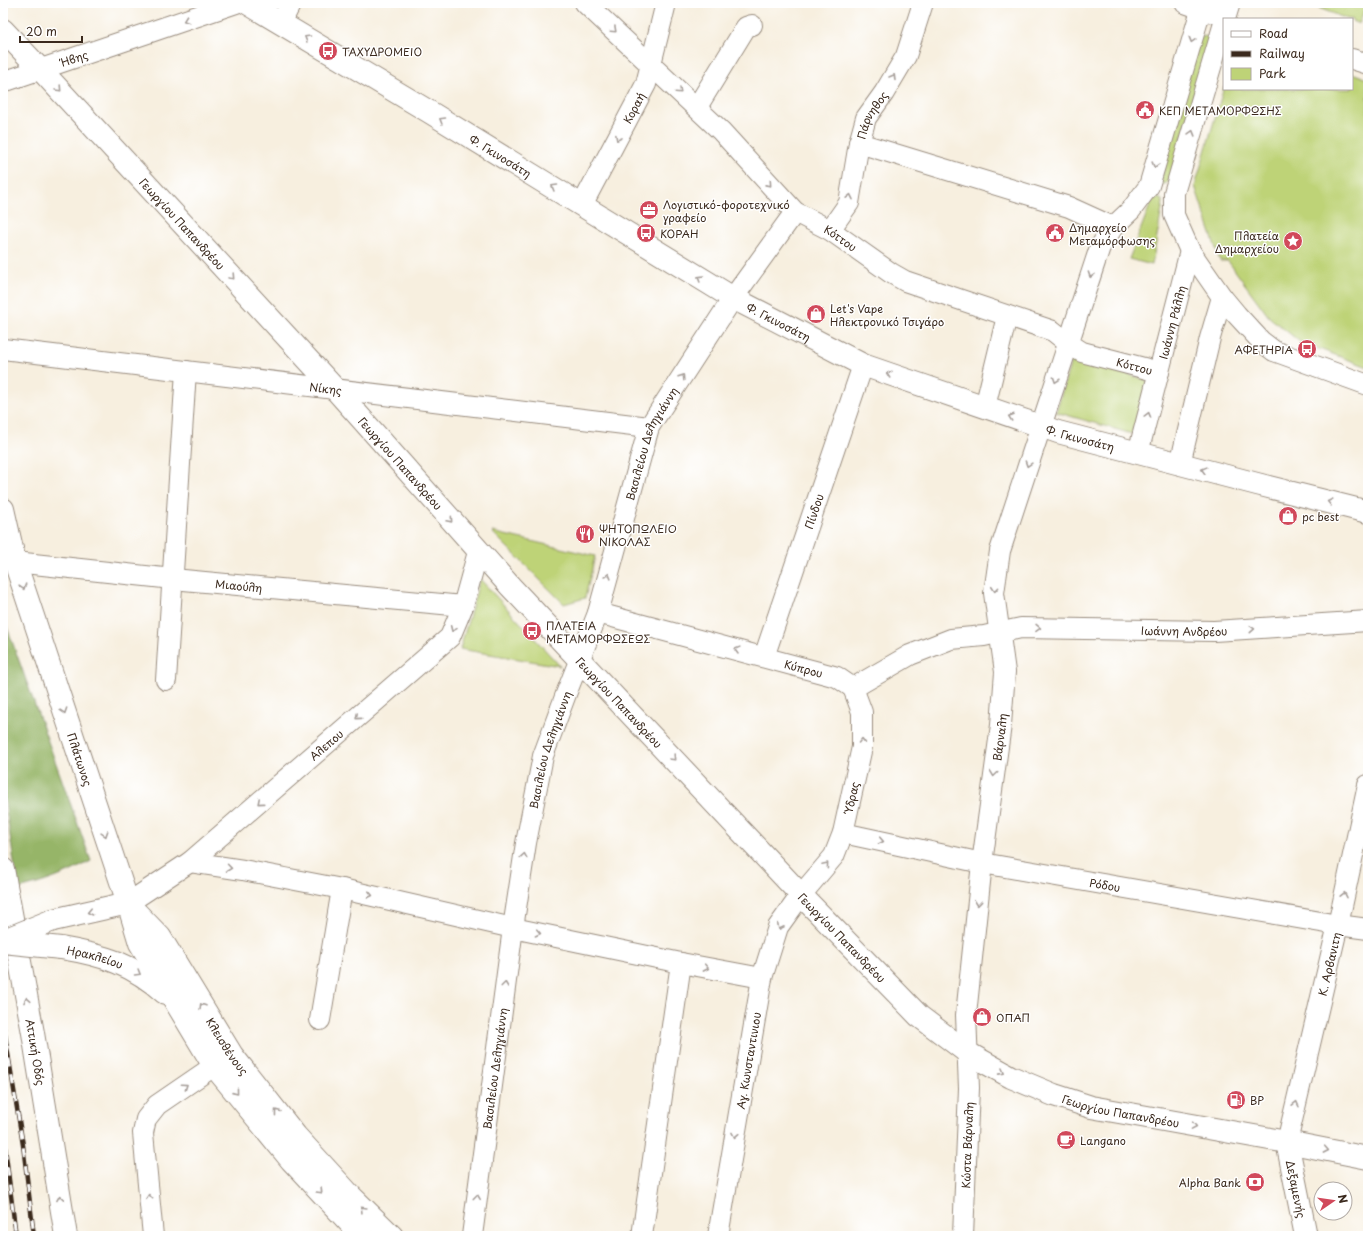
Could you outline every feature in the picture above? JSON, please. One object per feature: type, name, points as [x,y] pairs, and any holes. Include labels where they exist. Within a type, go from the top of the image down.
[{"type":"main road","name":"Φ. Γκινοσάτη","points":[[247,3],[733,298],[863,365],[1040,427],[1368,512]]},
{"type":"main road","name":"Γεωργίου Παπανδρέου","points":[[3,30],[335,389],[478,552],[801,895],[919,1016],[968,1053],[1011,1077],[1054,1095],[1095,1108],[1368,1158]]},
{"type":"main road","name":"Πλάτωνος","points":[[3,509],[15,562],[140,943],[175,1002]]},
{"type":"main road","name":"Αττική Οδός","points":[[3,869],[33,1033],[66,1236]]},
{"type":"main road","name":"Ηρακλείου","points":[[3,941],[53,920],[128,903]]},
{"type":"main road","name":"Κλεισθένους","points":[[128,903],[160,937],[232,1055],[291,1130],[350,1195],[392,1236]]},
{"type":"main road","name":"Ηρακλείου","points":[[3,941],[61,948],[99,956],[122,963],[154,983],[175,1002]]},
{"type":"main road","name":"Κλεισθένους","points":[[175,1002],[214,1066],[291,1160],[362,1236]]},
{"type":"main road","name":"Δεξαμενής","points":[[1287,1142],[1306,1236]]},
{"type":"street","name":"Ήβης","points":[[3,82],[236,3]]},
{"type":"street","points":[[281,23],[291,3]]},
{"type":"street","name":"Κόττου","points":[[585,3],[722,131],[795,212],[830,230],[891,273],[905,280],[1053,331],[1082,352],[1159,372]]},
{"type":"street","name":"Κοραή","points":[[582,205],[646,84],[666,3]]},
{"type":"street","name":"Πάρνηθος","points":[[830,230],[849,203],[859,143],[866,118],[884,93],[906,56],[923,3]]},
{"type":"street","points":[[1040,427],[1100,246],[1113,227],[1131,210],[1149,186],[1196,5],[1228,16]]},
{"type":"street","points":[[697,107],[746,27],[752,25]]},
{"type":"street","points":[[1223,32],[1174,193],[1174,215],[1190,251],[1222,297],[1261,341],[1274,351],[1368,385]]},
{"type":"street","points":[[1353,59],[1368,64]]},
{"type":"street","points":[[859,143],[1069,207],[1113,227]]},
{"type":"street","points":[[1149,186],[1174,193]]},
{"type":"street","points":[[733,298],[795,212]]},
{"type":"street","name":"Ιωάννη Ράλλη","points":[[1138,453],[1190,251]]},
{"type":"street","points":[[1180,464],[1210,338],[1222,297]]},
{"type":"street","name":"Βασιλείου Δεληγιάννη","points":[[472,1236],[512,928],[526,843],[543,756],[598,613],[649,427],[733,298]]},
{"type":"street","points":[[985,408],[1007,316]]},
{"type":"street","name":"Νίκης","points":[[3,349],[649,427]]},
{"type":"street","name":"Πίνδου","points":[[764,657],[863,365]]},
{"type":"street","points":[[166,680],[186,371]]},
{"type":"street","name":"Βάρναλη","points":[[968,1053],[966,1015],[982,863],[1001,725],[1006,672],[994,593],[1000,551],[1040,427]]},
{"type":"street","name":"Αλεπου","points":[[128,903],[190,862],[450,637],[463,606],[478,552]]},
{"type":"street","name":"Μιαούλη","points":[[15,562],[173,579],[463,606]]},
{"type":"street","name":"Κύπρου","points":[[598,613],[837,677],[853,688]]},
{"type":"street","name":"Ιωάννη Ανδρέου","points":[[1000,632],[1021,628],[1214,631],[1368,621]]},
{"type":"street","points":[[853,688],[910,656],[950,639],[984,636],[1000,632]]},
{"type":"street","name":"Ύδρας","points":[[801,895],[834,856],[842,832],[862,747],[862,712],[853,688]]},
{"type":"street","name":"Κ. Αρβανιτη","points":[[1287,1142],[1338,926],[1368,785]]},
{"type":"street","name":"Ρόδου","points":[[842,832],[982,863],[1338,926],[1368,929]]},
{"type":"street","points":[[190,862],[243,870],[342,889],[512,928],[762,978]]},
{"type":"street","points":[[320,1020],[342,889]]},
{"type":"street","name":"Αγ. Κωνσταντινιου","points":[[718,1236],[762,978],[778,927],[801,895]]},
{"type":"street","points":[[642,1236],[681,963]]},
{"type":"street","name":"Κώστα Βάρναλη","points":[[964,1236],[970,1088],[968,1053]]},
{"type":"street","points":[[153,1236],[143,1133],[146,1118],[157,1105],[214,1066]]},
{"type":"green space","points":[[1306,3],[1367,3],[1359,24],[1353,21],[1353,18],[1344,18]]},
{"type":"green space","points":[[1204,36],[1210,38],[1170,180],[1165,184],[1160,183],[1199,39]]},
{"type":"green space","points":[[1353,73],[1368,79],[1368,367],[1300,342],[1269,317],[1228,261],[1220,261],[1195,186],[1223,90],[1353,90]]},
{"type":"green space","points":[[1157,198],[1161,199],[1163,203],[1152,265],[1129,259],[1152,200]]},
{"type":"green space","points":[[1072,358],[1148,380],[1132,434],[1056,412]]},
{"type":"green space","points":[[492,532],[595,556],[585,598],[564,604]]},
{"type":"green space","points":[[480,579],[560,666],[460,649]]},
{"type":"green space","points":[[3,616],[91,861],[56,878],[18,889],[3,789]]},
{"type":"railway","points":[[3,1023],[23,1145],[34,1236]]},
{"type":"railway","points":[[3,1131],[16,1236]]},
{"type":"place","name":"ΤΑΧΥΔΡΟΜΕΙΟ","points":[[328,51]]},
{"type":"place","name":"ΚΕΠ ΜΕΤΑΜΟΡΦΩΣΗΣ","points":[[1145,110]]},
{"type":"place","name":"Λογιστικό-φοροτεχνικό γραφείο","points":[[649,210]]},
{"type":"place","name":"ΚΟΡΑΗ","points":[[646,233]]},
{"type":"place","name":"Δημαρχείο Μεταμόρφωσης","points":[[1055,233]]},
{"type":"place","name":"Πλατεία Δημαρχείου","points":[[1293,241]]},
{"type":"place","name":"Let's Vape Ηλεκτρονικό Τσιγάρο","points":[[816,314]]},
{"type":"place","name":"ΑΦΕΤΗΡΙΑ","points":[[1307,349]]},
{"type":"place","name":"pc best","points":[[1288,516]]},
{"type":"place","name":"ΨΗΤΟΠΩΛΕΊΟ ΝΙΚΟΛΑΣ","points":[[585,534]]},
{"type":"place","name":"ΠΛΑΤΕΙΑ ΜΕΤΑΜΟΡΦΩΣΕΩΣ","points":[[532,631]]},
{"type":"place","name":"ΟΠΑΠ","points":[[982,1017]]},
{"type":"place","name":"BP","points":[[1236,1100]]},
{"type":"place","name":"Langano","points":[[1066,1140]]},
{"type":"place","name":"Alpha Bank","points":[[1255,1182]]}]
